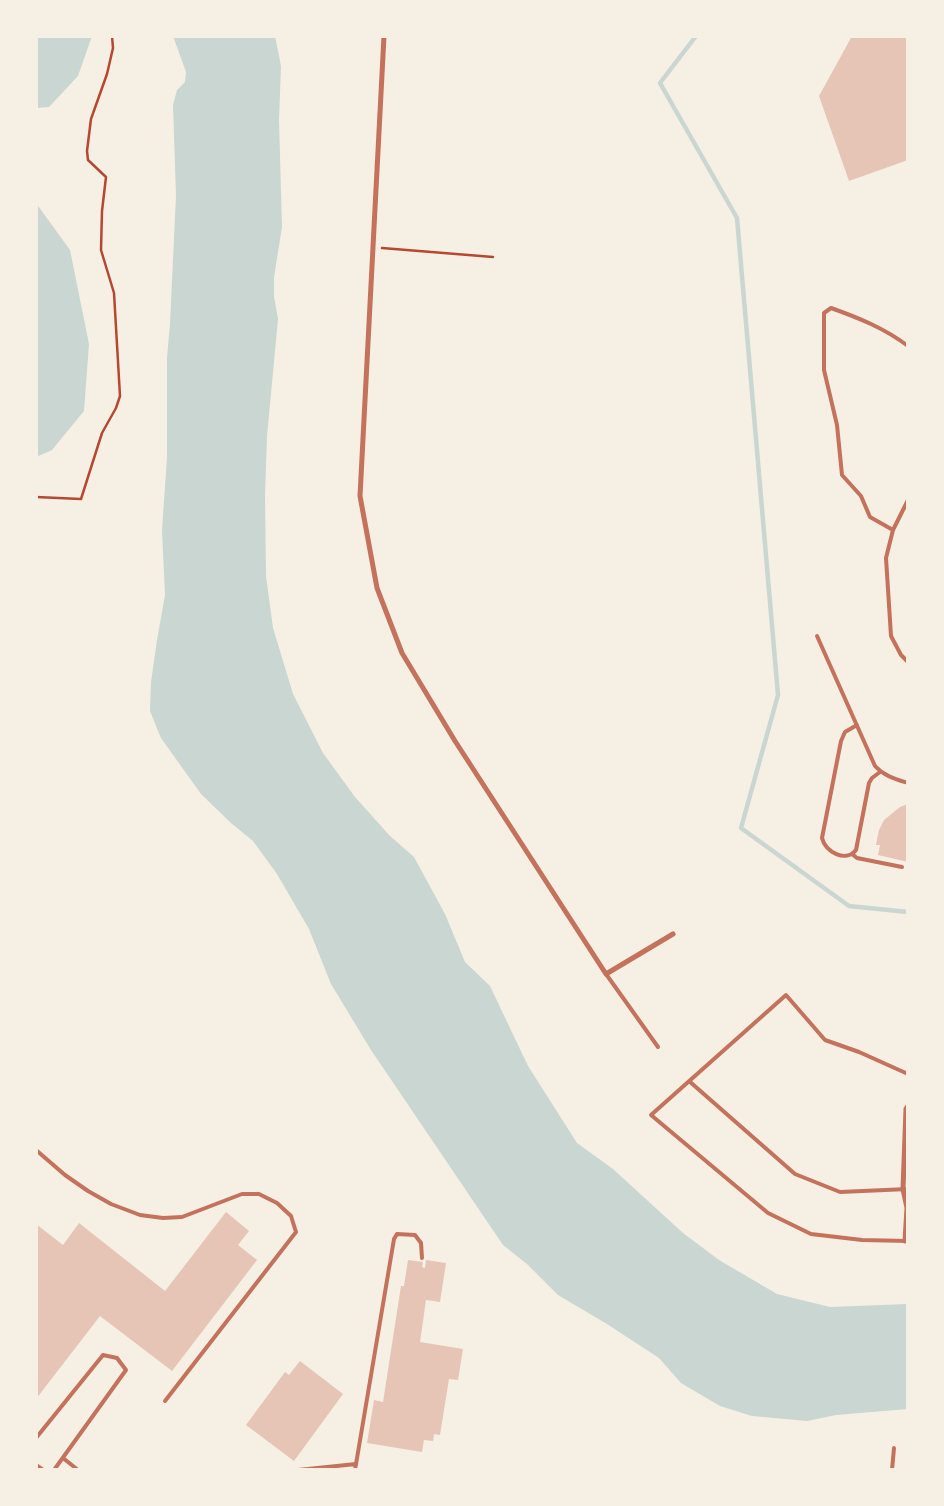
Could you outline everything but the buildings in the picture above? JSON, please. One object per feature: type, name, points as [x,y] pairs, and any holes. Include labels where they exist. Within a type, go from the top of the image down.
[{"type":"street","points":[[384,36],[360,496],[377,588],[402,653],[455,741],[606,974],[673,934]]},
{"type":"street","points":[[906,1241],[906,1109],[908,1106]]},
{"type":"lane","points":[[893,530],[870,517],[861,496],[842,476],[837,425],[824,370],[824,313],[831,308],[867,321],[892,334],[908,346]]},
{"type":"lane","points":[[908,500],[893,530],[886,558],[891,636],[901,655],[908,662]]},
{"type":"lane","points":[[817,636],[875,766],[880,772],[908,783]]},
{"type":"lane","points":[[857,725],[842,736],[822,838],[826,848],[831,852],[848,856],[852,854],[857,844],[869,783],[880,772]]},
{"type":"lane","points":[[852,854],[857,858],[902,867]]},
{"type":"lane","points":[[606,974],[658,1047]]},
{"type":"lane","points":[[906,1241],[862,1240],[811,1234],[768,1213],[651,1115],[786,995],[825,1040],[859,1052],[908,1074]]},
{"type":"lane","points":[[689,1081],[795,1174],[840,1192],[906,1189]]},
{"type":"lane","points":[[36,1150],[65,1175],[88,1191],[111,1204],[140,1215],[163,1218],[182,1217],[242,1194],[259,1194],[277,1203],[291,1216],[296,1232],[165,1401]]},
{"type":"lane","points":[[355,1470],[394,1239],[397,1234],[414,1235],[421,1243],[422,1258]]},
{"type":"lane","points":[[36,1438],[103,1355],[117,1358],[126,1370],[54,1470]]},
{"type":"lane","points":[[892,1470],[894,1448]]},
{"type":"lane","points":[[63,1458],[78,1470]]},
{"type":"lane","points":[[298,1470],[356,1464]]},
{"type":"lane","points":[[36,1465],[43,1470]]},
{"type":"path","points":[[36,497],[81,499],[102,433],[116,408],[120,396],[114,293],[102,250],[102,211],[106,177],[88,160],[87,151],[91,119],[107,74],[113,48],[112,36]]},
{"type":"path","points":[[373,248],[493,256]]},
{"type":"shaded area","points":[[36,36],[92,36],[78,76],[49,107],[36,108]]},
{"type":"shaded area","points":[[173,36],[275,36],[281,66],[279,120],[282,227],[274,277],[274,296],[278,319],[267,436],[265,495],[266,576],[273,628],[293,694],[323,753],[355,797],[390,836],[414,857],[445,914],[465,962],[490,986],[528,1066],[577,1143],[613,1169],[683,1233],[719,1260],[777,1294],[830,1307],[908,1304],[908,1409],[836,1415],[807,1421],[752,1416],[720,1406],[681,1383],[659,1358],[558,1295],[527,1264],[503,1245],[371,1050],[331,984],[309,929],[277,874],[253,841],[201,794],[161,738],[150,711],[151,682],[165,595],[162,530],[167,457],[167,358],[176,195],[173,105],[177,90],[185,82],[186,72]]},
{"type":"shaded area","points":[[36,203],[70,250],[89,344],[84,411],[52,450],[36,457]]},
{"type":"waterway","points":[[696,36],[660,83],[737,218],[778,695],[741,828],[849,906],[908,912]]}]
